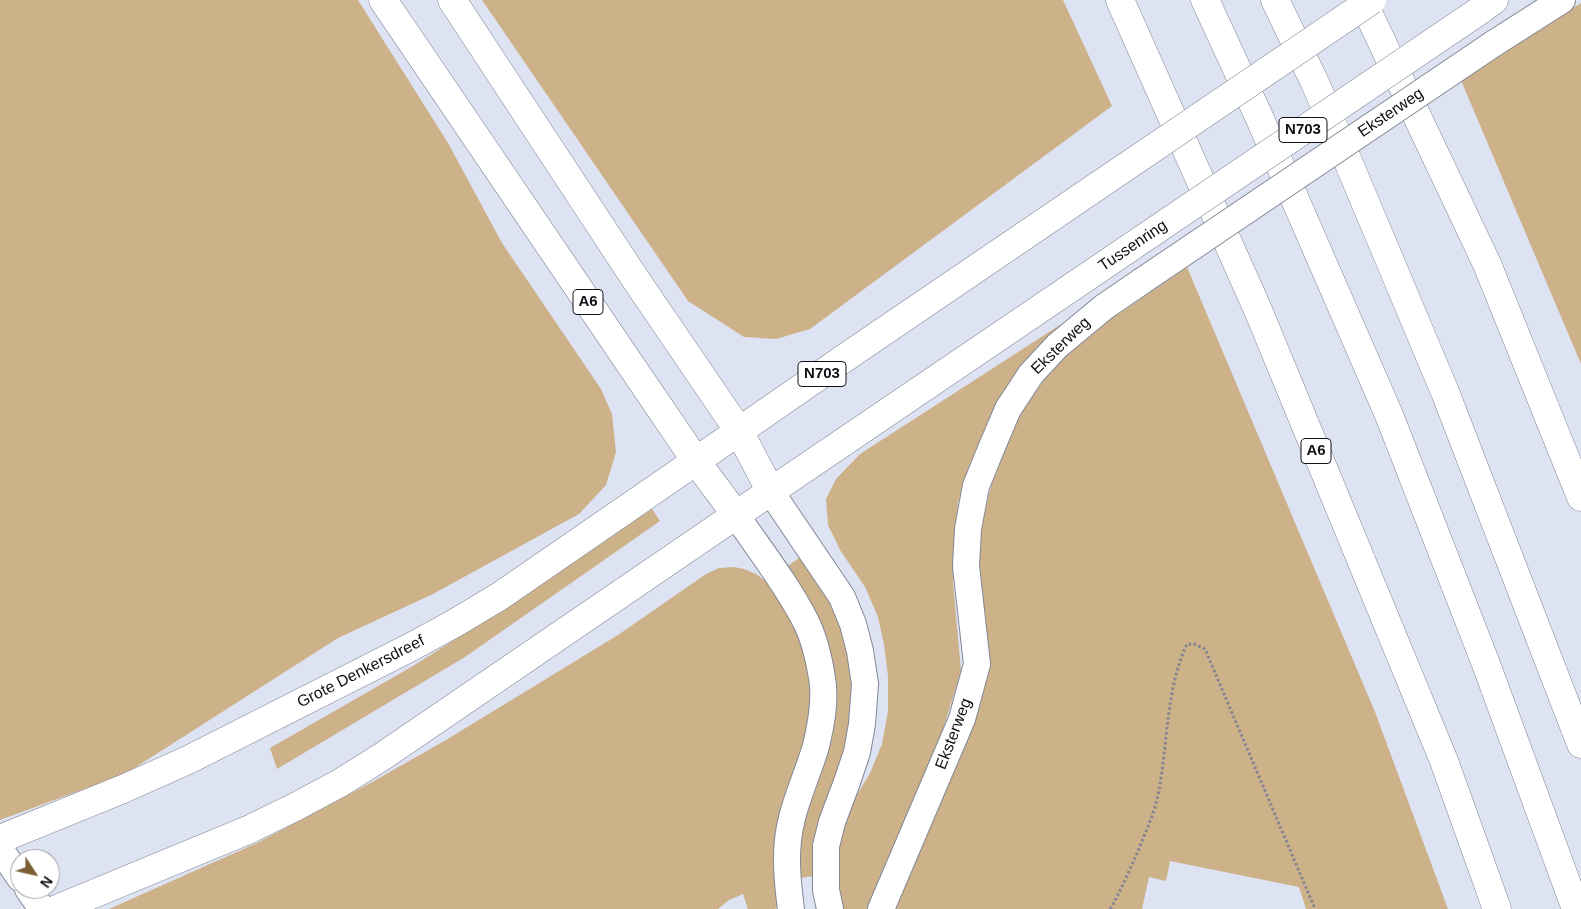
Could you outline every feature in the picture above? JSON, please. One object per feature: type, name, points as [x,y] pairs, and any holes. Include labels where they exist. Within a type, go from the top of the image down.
[{"type":"main road","name":"A6","points":[[383,0],[696,461]]},
{"type":"main road","points":[[452,0],[740,431],[772,492]]},
{"type":"main road","name":"A6","points":[[1120,0],[1258,310],[1444,761],[1497,909]]},
{"type":"main road","points":[[1204,0],[1260,119],[1389,415],[1486,664],[1576,909]]},
{"type":"main road","points":[[1275,0],[1316,85],[1445,392],[1581,744]]},
{"type":"main road","points":[[1362,0],[1488,264],[1581,497]]},
{"type":"main road","name":"N703","points":[[696,461],[1372,0]]},
{"type":"main road","name":"Tussenring","points":[[736,515],[1486,6]]},
{"type":"main road","points":[[56,909],[248,830],[340,783],[383,756],[736,515],[696,461]]},
{"type":"main road","name":"Grote Denkersdreef","points":[[0,839],[123,789],[188,760],[446,628],[500,596],[696,461]]},
{"type":"street","name":"Eksterweg","points":[[881,909],[962,719],[977,664],[966,566],[968,530],[976,486],[1008,409],[1031,374],[1057,346],[1104,307],[1493,44],[1562,0]]},
{"type":"street","points":[[772,492],[842,597],[858,642],[865,684],[862,724],[856,752],[832,822],[826,846],[826,890],[830,909]]},
{"type":"street","points":[[736,515],[806,621],[816,650],[823,680],[822,714],[816,746],[792,819],[787,845],[787,877],[791,909]]},
{"type":"street","points":[[0,848],[10,863]]},
{"type":"path","points":[[1110,909],[1118,896],[1148,827],[1159,792],[1178,666],[1187,644],[1194,644],[1205,649],[1315,909]]},
{"type":"shaded area","points":[[0,0],[358,0],[448,143],[502,243],[601,389],[612,414],[616,452],[606,485],[579,514],[433,594],[338,638],[125,774],[0,820]]},
{"type":"shaded area","points":[[482,0],[1063,0],[1112,106],[810,329],[776,339],[744,337],[688,301]]},
{"type":"shaded area","points":[[1581,3],[1581,364],[1460,78]]},
{"type":"shaded area","points":[[1187,267],[1375,712],[1448,909],[1306,909],[1299,887],[1170,861],[1166,881],[1149,877],[1142,909],[896,909],[963,746],[980,577],[979,549],[983,518],[998,459],[1022,409],[1060,360],[1095,327],[1120,313]]},
{"type":"shaded area","points":[[1063,323],[1028,359],[995,407],[974,456],[958,502],[953,582],[961,671],[941,736],[869,909],[843,909],[834,886],[837,852],[845,815],[870,773],[882,744],[888,711],[888,676],[878,617],[865,587],[840,550],[828,525],[826,499],[836,479],[860,454]]},
{"type":"shaded area","points":[[652,509],[660,521],[465,657],[277,769],[270,748],[413,666],[533,590]]},
{"type":"shaded area","points":[[804,554],[830,594],[851,646],[857,708],[817,876],[796,878],[798,834],[831,737],[784,569]]},
{"type":"shaded area","points":[[734,567],[756,574],[768,583],[798,628],[813,683],[812,720],[778,906],[775,909],[748,909],[743,894],[729,900],[718,909],[109,909],[257,843],[374,781],[446,740],[618,635],[706,574],[719,568]]}]
